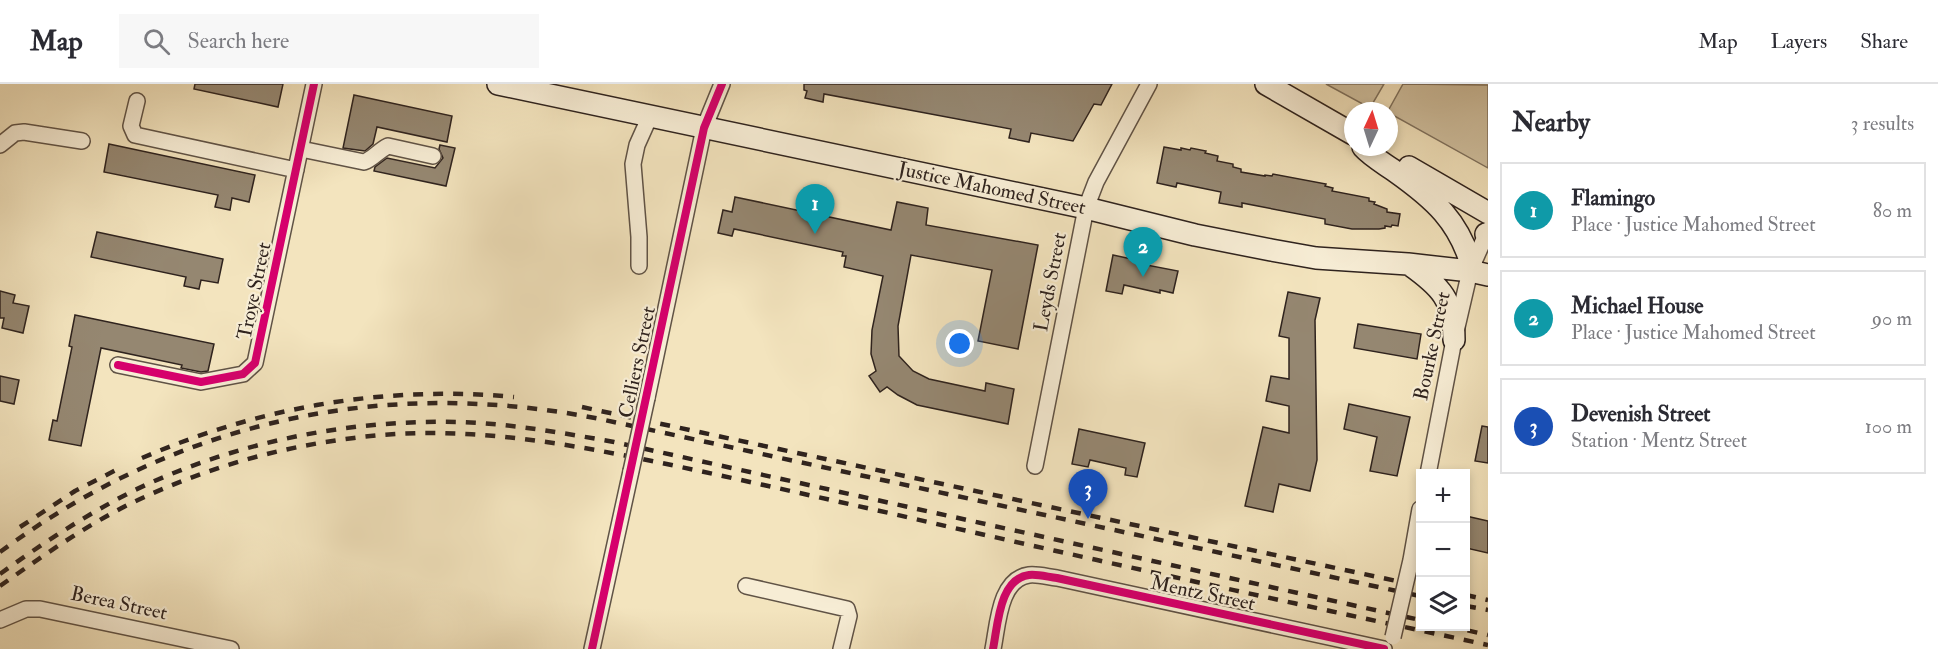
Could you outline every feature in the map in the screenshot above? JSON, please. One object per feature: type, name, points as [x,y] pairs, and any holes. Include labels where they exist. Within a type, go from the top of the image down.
[{"type":"main road","name":"Justice Mahomed Street","points":[[498,84],[1086,208],[1196,235],[1294,254],[1316,258],[1477,271]]},
{"type":"main road","points":[[1266,84],[1344,130]]},
{"type":"main road","points":[[1375,156],[1430,197],[1455,228],[1477,271]]},
{"type":"main road","points":[[1388,156],[1488,228]]},
{"type":"main road","points":[[1443,268],[1455,251],[1455,228]]},
{"type":"main road","points":[[1408,264],[1436,285],[1449,303],[1454,324],[1454,340]]},
{"type":"street","name":"Troye Street","points":[[118,365],[201,382],[243,374],[255,363],[314,84]]},
{"type":"street","name":"Celliers Street","points":[[592,649],[704,128],[723,84]]},
{"type":"street","name":"Leyds Street","points":[[1035,466],[1086,208],[1096,182],[1149,84]]},
{"type":"street","points":[[137,101],[131,126],[135,135],[296,170]]},
{"type":"street","points":[[639,266],[633,164],[637,145],[650,116]]},
{"type":"street","points":[[0,145],[15,133],[24,132],[82,141]]},
{"type":"street","points":[[301,148],[364,162],[372,159],[376,153],[387,146],[433,156]]},
{"type":"street","name":"Bourke Street","points":[[1429,469],[1454,340],[1477,271],[1488,228]]},
{"type":"street","points":[[1392,643],[1417,523]]},
{"type":"street","name":"Mentz Street","points":[[993,649],[1005,592],[1016,579],[1028,575],[1041,575],[1384,649]]},
{"type":"street","points":[[746,586],[847,609],[849,616],[841,649]]},
{"type":"street","name":"Berea Street","points":[[0,620],[26,609],[40,609],[195,645],[231,649]]},
{"type":"shaded area","points":[[1326,84],[1384,84],[1374,102],[1359,102]]},
{"type":"shaded area","points":[[1403,84],[1488,85],[1488,168],[1398,118],[1398,102],[1393,102]]},
{"type":"building","points":[[195,84],[283,84],[278,107],[194,89]]},
{"type":"building","points":[[804,84],[1112,84],[1101,105],[1094,104],[1073,141],[1031,133],[1029,142],[1009,138],[1011,129],[824,94],[823,102],[805,98],[807,91],[804,90]]},
{"type":"building","points":[[354,95],[452,116],[447,142],[377,127],[373,144],[365,151],[343,148]]},
{"type":"building","points":[[109,144],[255,175],[249,202],[232,198],[230,210],[215,207],[218,195],[104,172]]},
{"type":"building","points":[[440,145],[455,148],[446,186],[374,171],[375,167],[387,158],[435,168],[443,158],[439,149]]},
{"type":"building","points":[[1164,147],[1206,151],[1205,153],[1218,156],[1217,161],[1233,164],[1233,167],[1241,169],[1241,172],[1265,176],[1273,174],[1326,184],[1325,186],[1333,188],[1332,191],[1369,198],[1369,201],[1387,209],[1387,212],[1400,214],[1398,226],[1352,229],[1325,224],[1325,219],[1242,203],[1242,207],[1219,203],[1221,192],[1177,183],[1176,187],[1157,183]]},
{"type":"building","points":[[735,197],[891,230],[897,202],[928,208],[926,225],[1038,245],[1018,349],[978,341],[992,270],[911,255],[898,326],[899,356],[913,371],[929,379],[985,391],[986,383],[1014,389],[1008,424],[917,405],[887,387],[880,392],[869,376],[876,371],[871,354],[872,330],[883,276],[844,267],[846,256],[842,256],[843,252],[734,229],[732,236],[718,233],[723,210],[732,212]]},
{"type":"building","points":[[97,232],[223,259],[218,283],[201,280],[199,289],[184,286],[186,277],[91,257]]},
{"type":"building","points":[[1113,255],[1141,261],[1141,264],[1178,271],[1173,293],[1160,290],[1160,293],[1124,285],[1122,294],[1106,291]]},
{"type":"building","points":[[0,291],[15,295],[13,303],[29,306],[23,333],[2,328],[4,318],[0,318]]},
{"type":"building","points":[[1288,292],[1320,298],[1315,320],[1317,460],[1310,491],[1279,484],[1273,512],[1245,506],[1263,427],[1289,433],[1289,406],[1266,401],[1271,376],[1289,379],[1289,338],[1279,336]]},
{"type":"building","points":[[75,315],[214,344],[208,371],[181,368],[182,365],[101,348],[81,446],[49,440],[53,420],[57,421],[72,347],[69,346]]},
{"type":"building","points":[[1358,324],[1421,334],[1417,359],[1354,348]]},
{"type":"building","points":[[0,376],[19,380],[14,404],[0,401]]},
{"type":"building","points":[[1349,404],[1410,417],[1397,476],[1370,471],[1377,437],[1344,429]]},
{"type":"building","points":[[1482,426],[1488,427],[1488,463],[1475,461]]},
{"type":"building","points":[[1079,429],[1145,443],[1137,477],[1125,475],[1126,468],[1090,460],[1088,467],[1072,464]]},
{"type":"building","points":[[1470,517],[1488,521],[1488,553],[1470,549]]},
{"type":"railway","points":[[142,458],[232,425],[324,404],[418,394],[514,397]]},
{"type":"railway","points":[[0,552],[68,507],[139,469],[211,441],[286,420],[362,407],[440,403],[519,407],[600,419],[1416,595]]},
{"type":"railway","points":[[582,407],[1416,585]]},
{"type":"railway","points":[[0,574],[66,529],[117,499],[173,473],[213,459],[294,437],[335,430],[419,422],[461,422],[519,427],[614,442],[1416,619]]},
{"type":"railway","points":[[0,586],[67,540],[120,509],[190,478],[243,460],[298,447],[354,438],[393,434],[470,434],[547,442],[662,463],[1488,645]]},
{"type":"railway","points":[[20,527],[75,491],[120,468]]},
{"type":"railway","points":[[1470,596],[1488,600]]},
{"type":"railway","points":[[1470,607],[1488,610]]},
{"type":"railway","points":[[1470,631],[1488,635]]},
{"type":"cycle path","points":[[118,365],[201,382],[243,374],[255,363],[314,84]]},
{"type":"cycle path","points":[[592,649],[704,128],[722,84]]},
{"type":"cycle path","points":[[993,649],[1006,594],[1019,578],[1029,575],[1057,578],[1384,649]]},
{"type":"place","name":"Flamingo","points":[[815,234]]},
{"type":"place","name":"Michael House","points":[[1143,277]]},
{"type":"place","name":"Devenish Street","points":[[1088,519]]}]
